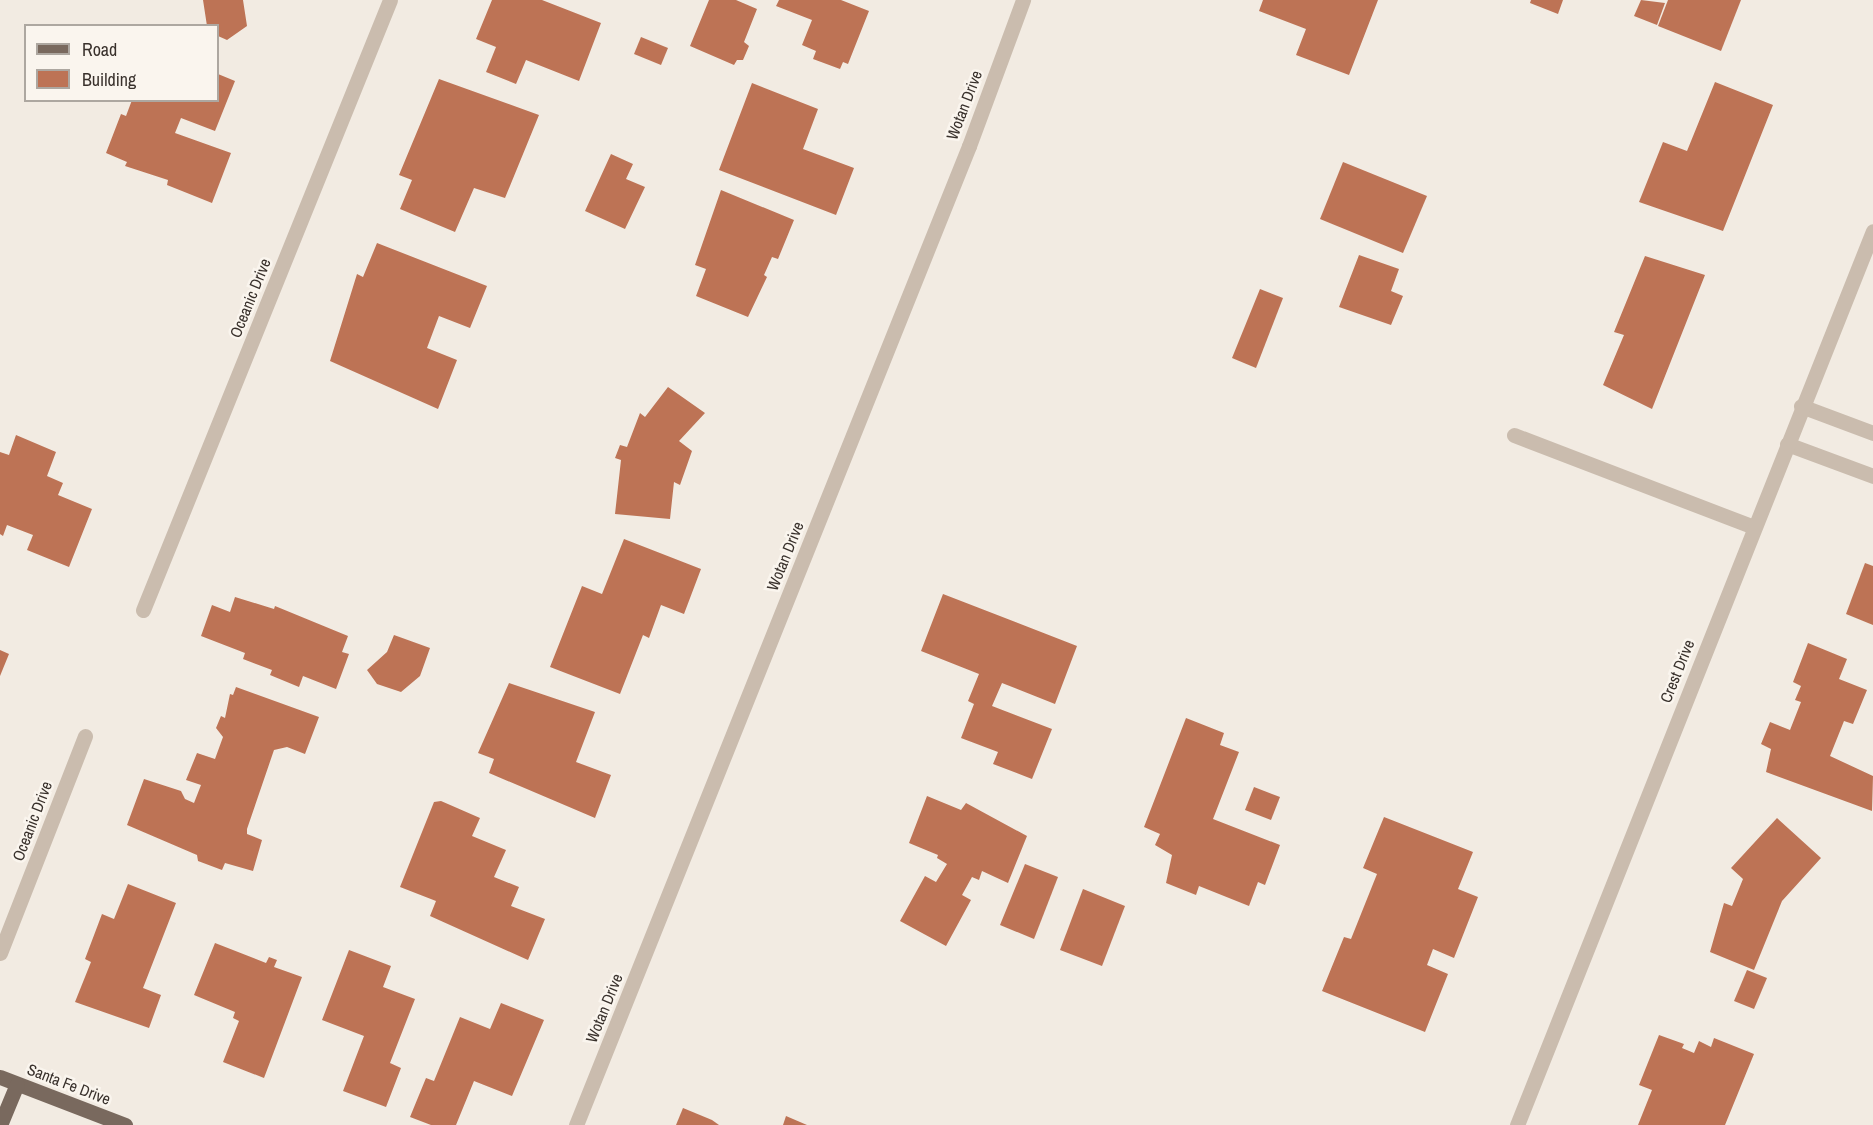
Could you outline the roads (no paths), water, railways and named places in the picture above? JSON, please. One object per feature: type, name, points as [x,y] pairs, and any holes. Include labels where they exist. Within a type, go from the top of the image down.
[{"type":"main road","name":"Santa Fe Drive","points":[[0,1077],[125,1125]]},
{"type":"main road","points":[[0,1125],[17,1084]]},
{"type":"street","name":"Oceanic Drive","points":[[142,610],[390,0]]},
{"type":"street","name":"Wotan Drive","points":[[576,1125],[969,146],[1023,0]]},
{"type":"street","name":"Crest Drive","points":[[1517,1125],[1873,231]]},
{"type":"street","points":[[1802,406],[1873,433]]},
{"type":"street","points":[[1514,435],[1754,527]]},
{"type":"street","points":[[1787,444],[1873,476]]},
{"type":"street","name":"Oceanic Drive","points":[[0,953],[85,736]]}]
